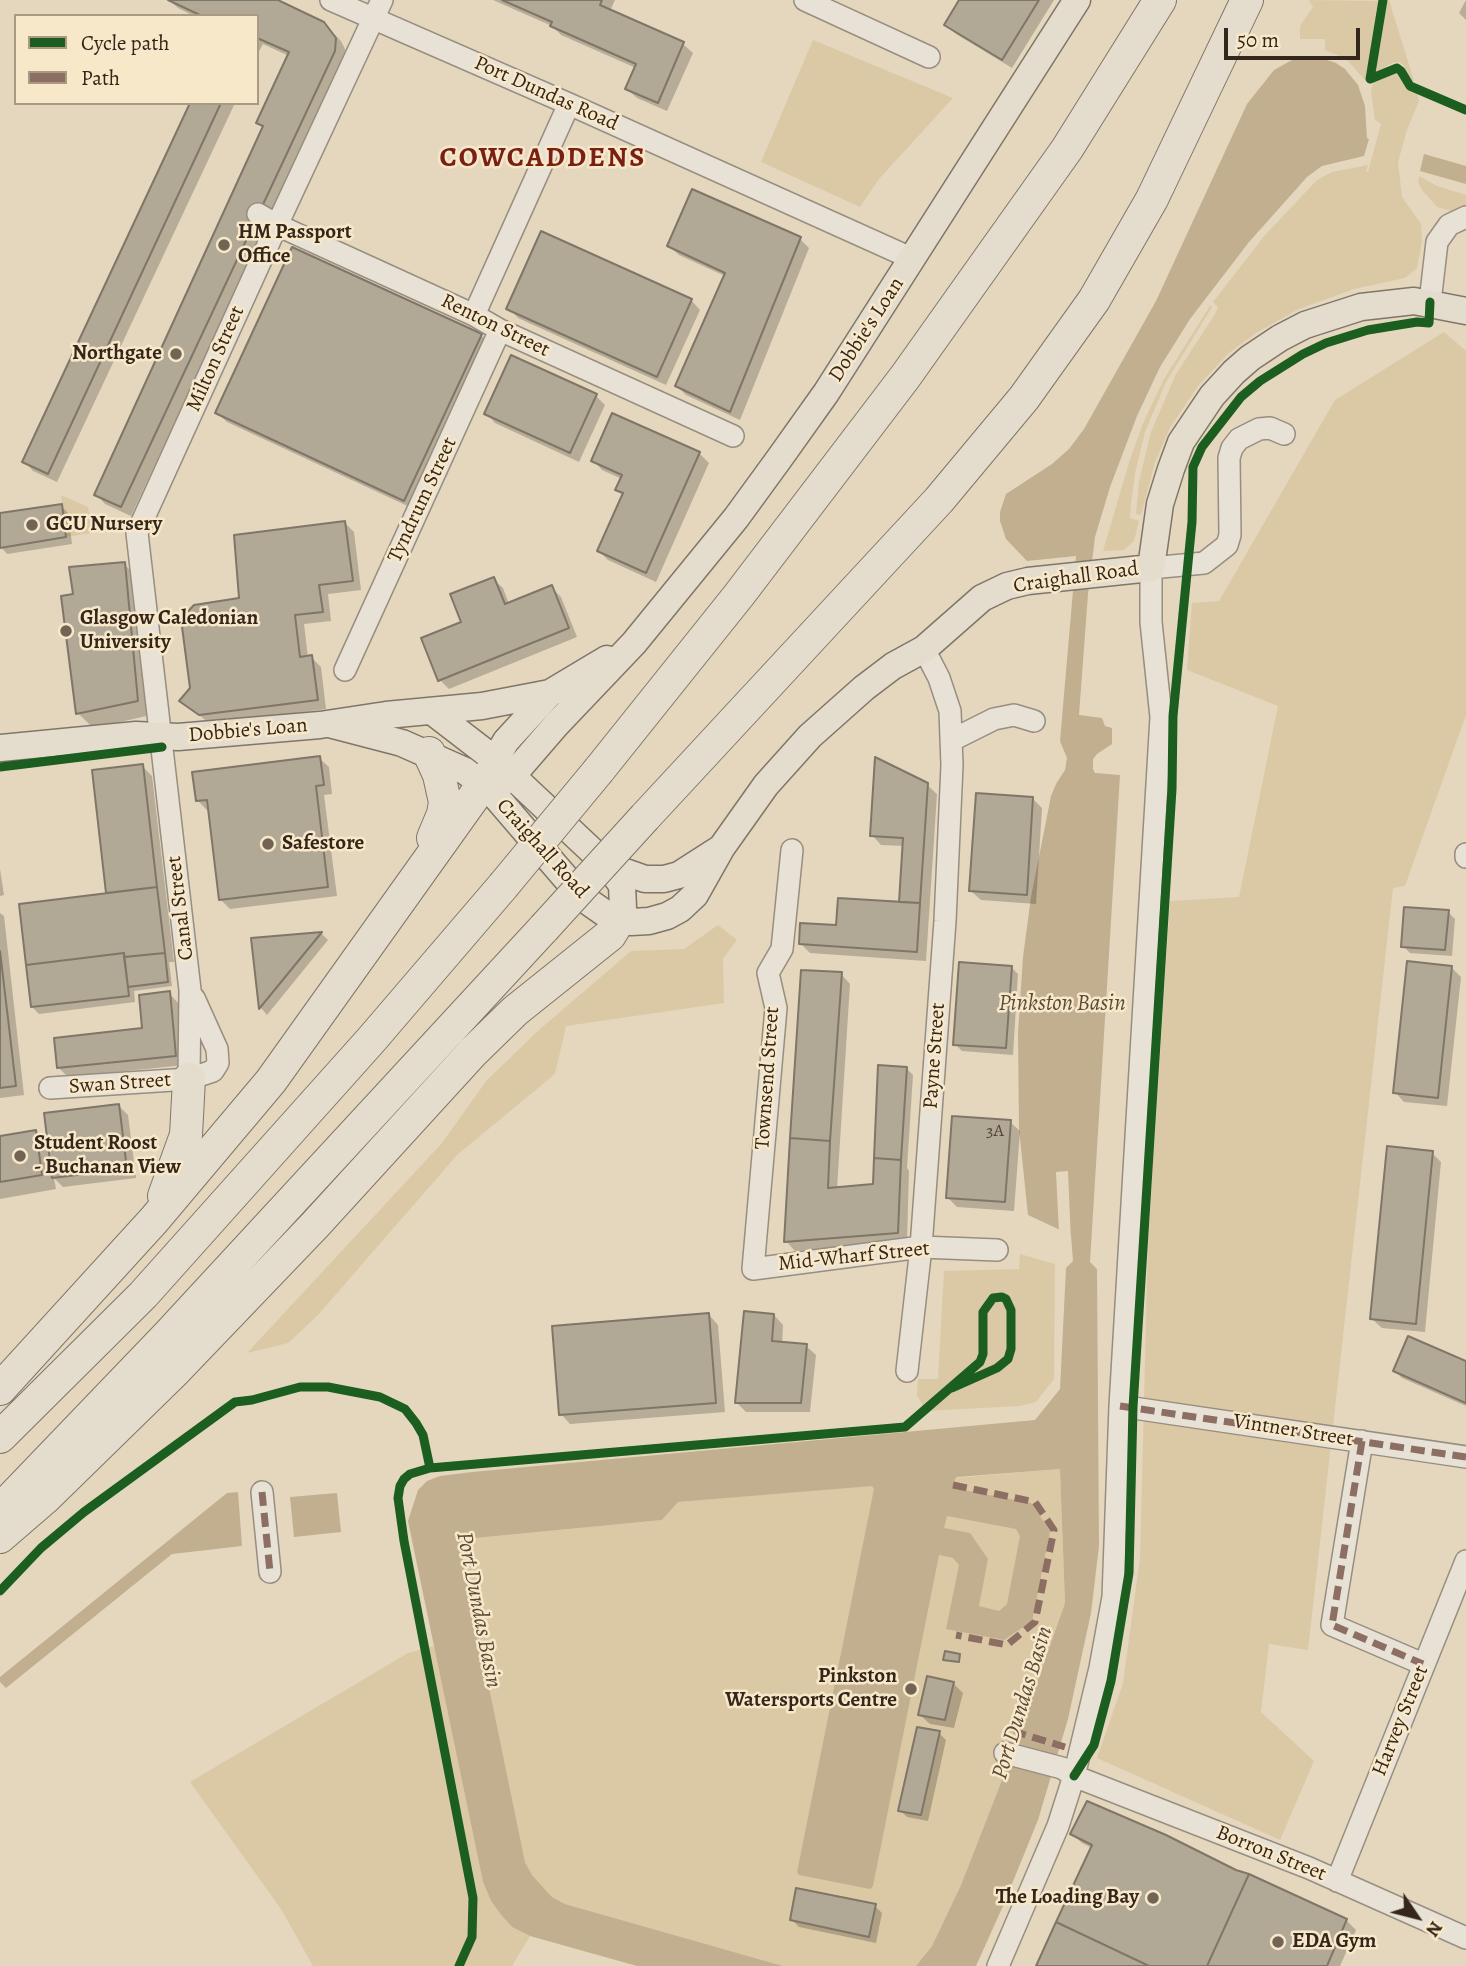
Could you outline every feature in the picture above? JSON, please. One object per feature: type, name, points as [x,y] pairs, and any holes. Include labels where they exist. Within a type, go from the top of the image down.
[{"type":"highway","points":[[0,1437],[152,1285],[372,1039],[598,770],[780,543],[913,366],[1067,149],[1160,0]]},
{"type":"highway","points":[[0,1510],[168,1335],[971,463],[1048,366],[1105,281],[1171,161],[1247,0]]},
{"type":"highway","points":[[417,874],[443,814],[445,802],[439,775],[429,754]]},
{"type":"highway","points":[[0,1390],[154,1220],[271,1081],[417,874],[495,777]]},
{"type":"highway","points":[[0,1537],[44,1499],[176,1370],[315,1225],[489,1035],[615,927]]},
{"type":"highway","points":[[154,1220],[186,1135],[190,1079]]},
{"type":"main road","name":"Dobbie's Loan","points":[[495,777],[556,724],[634,643],[711,550],[826,393],[1077,0]]},
{"type":"main road","name":"Craighall Road","points":[[495,777],[583,898],[615,927],[649,921],[680,909],[695,895],[722,847],[766,785],[810,736],[864,688],[893,666],[924,649],[982,598],[1007,586],[1028,581],[1151,568],[1160,505],[1175,456],[1199,414],[1234,372],[1266,346],[1321,318],[1376,304],[1400,301],[1430,302],[1466,311]]},
{"type":"main road","name":"Dobbie's Loan","points":[[495,777],[519,726],[550,693],[634,643]]},
{"type":"main road","name":"Dobbie's Loan","points":[[0,748],[136,735],[178,737],[329,724],[386,715],[482,706],[550,693]]},
{"type":"main road","points":[[433,712],[495,777]]},
{"type":"main road","name":"Dobbie's Loan","points":[[329,724],[383,737],[465,771],[495,777]]},
{"type":"main road","name":"Craighall Road","points":[[495,777],[608,866],[645,879],[664,879],[679,875],[722,847]]},
{"type":"main road","points":[[608,866],[622,885],[623,908],[615,927]]},
{"type":"street","name":"Port Dundas Road","points":[[331,0],[378,9],[569,104],[913,259]]},
{"type":"street","points":[[805,0],[929,57]]},
{"type":"street","name":"Milton Street","points":[[161,737],[137,533],[268,220],[378,9]]},
{"type":"street","points":[[474,315],[569,104]]},
{"type":"street","points":[[1430,302],[1437,242],[1449,225],[1466,217]]},
{"type":"street","name":"Renton Street","points":[[268,220],[733,436]]},
{"type":"street","name":"Tyndrum Street","points":[[345,670],[500,330]]},
{"type":"street","points":[[998,1966],[1058,1826],[1065,1772],[1100,1668],[1113,1597],[1120,1406],[1161,717],[1151,622],[1151,568],[1204,563],[1227,545],[1230,535],[1229,458],[1232,448],[1239,439],[1259,429],[1270,428],[1284,434]]},
{"type":"street","name":"Payne Street","points":[[907,1371],[921,1247],[944,920],[952,740],[946,696],[924,649]]},
{"type":"street","points":[[952,740],[995,719],[1014,715],[1034,721]]},
{"type":"street","name":"Canal Street","points":[[161,737],[190,990],[190,1079]]},
{"type":"street","name":"Townsend Street","points":[[753,1269],[776,1008],[768,973],[782,949],[792,850]]},
{"type":"street","points":[[190,990],[216,1049],[218,1063],[213,1071],[190,1079]]},
{"type":"street","name":"Swan Street","points":[[50,1088],[190,1079]]},
{"type":"street","name":"Mid-Wharf Street","points":[[753,1269],[921,1247],[997,1251]]},
{"type":"street","name":"Vintner Street","points":[[1120,1406],[1466,1457]]},
{"type":"street","points":[[1362,1441],[1332,1625],[1423,1664]]},
{"type":"street","points":[[261,1492],[270,1572]]},
{"type":"street","name":"Harvey Street","points":[[1337,1881],[1466,1561]]},
{"type":"street","name":"Borron Street","points":[[1005,1753],[1065,1772],[1337,1881],[1466,1938]]},
{"type":"shaded area","points":[[1309,0],[1379,1],[1365,80],[1346,59],[1325,50],[1325,39],[1300,39],[1300,26],[1313,7]]},
{"type":"shaded area","points":[[1389,0],[1414,81],[1409,82],[1404,65],[1399,62],[1376,72],[1374,70],[1385,5]]},
{"type":"shaded area","points":[[813,40],[953,98],[879,179],[860,207],[761,162]]},
{"type":"shaded area","points":[[1392,73],[1399,73],[1405,85],[1417,93],[1419,101],[1398,162],[1402,197],[1421,224],[1422,242],[1417,268],[1405,278],[1354,289],[1299,309],[1256,333],[1229,353],[1198,386],[1170,428],[1155,462],[1141,515],[1136,514],[1139,482],[1151,432],[1176,374],[1215,314],[1218,307],[1213,302],[1265,235],[1317,180],[1332,172],[1368,165],[1368,172],[1381,124],[1375,120],[1371,92],[1373,82]]},
{"type":"shaded area","points":[[1419,176],[1437,186],[1466,195],[1466,208],[1451,211],[1437,207],[1422,190],[1418,182]]},
{"type":"shaded area","points":[[1210,306],[1212,307],[1166,382],[1145,432],[1131,504],[1130,518],[1139,521],[1134,541],[1124,550],[1103,551],[1144,421],[1164,379]]},
{"type":"shaded area","points":[[1444,332],[1466,351],[1466,715],[1405,886],[1393,888],[1308,1650],[1269,1644],[1261,1712],[1314,1761],[1280,1840],[1097,1758],[1123,1683],[1140,1558],[1148,1242],[1170,901],[1239,897],[1278,706],[1187,670],[1192,603],[1219,601],[1335,400]]},
{"type":"shaded area","points":[[61,495],[88,507],[92,533],[66,537]]},
{"type":"shaded area","points":[[718,925],[737,940],[723,959],[724,1003],[566,1026],[555,1074],[457,1155],[318,1315],[288,1343],[247,1353],[442,1143],[487,1080],[540,1029],[631,951],[684,949]]},
{"type":"shaded area","points":[[1020,1254],[1055,1264],[1054,1379],[1036,1402],[1020,1406],[926,1411],[917,1395],[918,1379],[938,1379],[944,1271],[1019,1269]]},
{"type":"shaded area","points":[[1060,1469],[1065,1603],[1009,1762],[961,1885],[932,1946],[916,1966],[783,1966],[565,1904],[552,1897],[532,1875],[525,1862],[461,1551],[465,1539],[662,1520],[678,1502]]},
{"type":"shaded area","points":[[434,1646],[483,1882],[491,1901],[502,1916],[512,1927],[530,1936],[512,1966],[313,1966],[281,1909],[190,1782],[408,1653]]},
{"type":"water","name":"Pinkston Basin","points":[[1318,57],[1336,63],[1345,69],[1358,85],[1365,106],[1369,139],[1364,156],[1322,166],[1307,177],[1249,242],[1190,319],[1160,367],[1137,416],[1110,487],[1095,537],[1079,715],[1102,718],[1105,726],[1112,728],[1112,744],[1093,759],[1093,769],[1095,773],[1120,775],[1090,1262],[1097,1269],[1099,1546],[1091,1613],[1068,1719],[1038,1820],[976,1966],[916,1966],[932,1946],[961,1885],[1009,1762],[1065,1603],[1060,1469],[955,1479],[953,1488],[1031,1503],[1050,1531],[1032,1621],[1004,1640],[946,1629],[959,1565],[953,1558],[939,1555],[873,1886],[870,1889],[799,1875],[797,1872],[874,1489],[872,1486],[678,1502],[662,1520],[465,1539],[461,1551],[525,1862],[532,1875],[552,1897],[565,1904],[783,1966],[637,1966],[530,1936],[512,1927],[502,1916],[491,1901],[483,1882],[408,1521],[418,1490],[427,1481],[440,1476],[472,1472],[1035,1420],[1060,1389],[1066,1268],[1073,1261],[1071,1235],[1028,1215],[1019,1129],[1018,1033],[1023,957],[1031,897],[1051,796],[1065,770],[1067,758],[1060,741],[1076,556],[1027,561],[1006,539],[1000,512],[1006,494],[1052,464],[1069,449],[1084,429],[1156,301],[1247,104],[1274,70],[1292,60]],"holes":[[[947,1516],[1016,1529],[1020,1536],[1007,1604],[999,1611],[979,1606],[988,1559],[970,1533],[944,1528]]]},
{"type":"water","points":[[1424,154],[1466,166],[1466,184],[1420,171]]},
{"type":"water","points":[[238,1492],[242,1546],[172,1554],[6,1688],[0,1682],[0,1677],[227,1493]]},
{"type":"water","points":[[337,1493],[341,1532],[294,1537],[290,1497]]},
{"type":"pier","points":[[1068,1171],[1071,1241],[1068,1242],[1068,1237],[1059,1233],[1056,1172]]},
{"type":"building","name":"Northgate","points":[[168,0],[278,0],[324,22],[336,38],[335,51],[121,507],[94,495],[263,126],[256,123],[289,52],[259,39],[259,14],[198,14]]},
{"type":"building","points":[[502,0],[602,0],[600,5],[684,42],[658,103],[625,89],[636,64],[550,26],[552,22]]},
{"type":"building","points":[[959,0],[1039,0],[1002,60],[944,25]]},
{"type":"building","name":"Northgate","points":[[189,105],[220,105],[48,474],[22,462]]},
{"type":"building","points":[[692,189],[801,237],[730,412],[675,386],[725,273],[667,246]]},
{"type":"building","points":[[541,231],[692,299],[657,377],[506,309]]},
{"type":"building","points":[[292,247],[482,334],[404,501],[215,413]]},
{"type":"building","points":[[511,355],[597,394],[570,453],[484,414]]},
{"type":"building","points":[[612,413],[700,452],[646,573],[597,551],[623,493],[615,490],[622,475],[591,461]]},
{"type":"building","name":"GCU Nursery","points":[[62,504],[66,537],[0,548],[0,513]]},
{"type":"building","points":[[345,521],[353,581],[319,585],[323,612],[295,615],[300,657],[312,655],[318,700],[199,715],[179,701],[190,688],[181,619],[194,605],[239,598],[234,535]]},
{"type":"building","points":[[125,562],[138,701],[76,714],[61,596],[73,594],[69,567]]},
{"type":"building","points":[[494,577],[505,604],[552,585],[569,628],[438,681],[421,638],[461,622],[450,594]]},
{"type":"building","name":"Safestore","points":[[320,756],[324,785],[316,786],[328,887],[219,900],[207,800],[196,801],[192,772]]},
{"type":"building","points":[[875,757],[928,783],[920,903],[899,902],[903,838],[870,836]]},
{"type":"building","points":[[143,764],[157,887],[106,893],[92,770]]},
{"type":"building","points":[[976,793],[1033,797],[1027,895],[969,891]]},
{"type":"building","points":[[157,887],[165,953],[124,957],[124,953],[26,965],[19,904]]},
{"type":"building","points":[[838,898],[920,903],[917,952],[799,944],[800,923],[836,925]]},
{"type":"building","points":[[1404,907],[1449,910],[1445,950],[1401,947]]},
{"type":"building","points":[[322,932],[259,1009],[251,938]]},
{"type":"building","points":[[0,951],[16,1086],[0,1088]]},
{"type":"building","points":[[124,953],[129,996],[31,1007],[26,965]]},
{"type":"building","points":[[165,953],[168,982],[128,987],[124,957]]},
{"type":"building","points":[[1407,961],[1452,966],[1438,1098],[1393,1093]]},
{"type":"building","points":[[959,962],[1012,966],[1006,1048],[953,1045]]},
{"type":"building","points":[[801,970],[842,972],[830,1141],[790,1138]]},
{"type":"building","points":[[170,991],[176,1056],[57,1068],[54,1038],[142,1028],[139,995]]},
{"type":"building","points":[[878,1065],[907,1067],[901,1160],[874,1158]]},
{"type":"building","points":[[119,1104],[127,1169],[52,1178],[44,1113]]},
{"type":"building","points":[[952,1116],[1011,1120],[1005,1202],[946,1198]]},
{"type":"building","name":"Student Roost - Buchanan View","points":[[36,1130],[42,1175],[0,1182],[0,1136]]},
{"type":"building","points":[[790,1138],[830,1141],[828,1188],[873,1184],[874,1158],[901,1160],[898,1233],[784,1242]]},
{"type":"building","points":[[1387,1146],[1433,1151],[1416,1324],[1370,1319]]},
{"type":"building","points":[[744,1311],[774,1314],[772,1341],[807,1344],[801,1403],[735,1403]]},
{"type":"building","points":[[709,1313],[716,1403],[559,1415],[552,1326]]},
{"type":"building","points":[[1408,1336],[1466,1361],[1466,1403],[1393,1371]]},
{"type":"building","points":[[945,1651],[960,1654],[959,1662],[943,1660]]},
{"type":"building","name":"Pinkston Watersports Centre","points":[[927,1676],[954,1682],[945,1720],[918,1715]]},
{"type":"building","points":[[917,1727],[940,1731],[921,1815],[898,1811]]},
{"type":"building","name":"The Loading Bay","points":[[1087,1801],[1249,1874],[1207,1966],[1149,1966],[1056,1922],[1092,1845],[1070,1834]]},
{"type":"building","name":"EDA Gym","points":[[1249,1874],[1347,1919],[1327,1966],[1207,1966]]},
{"type":"building","points":[[796,1888],[876,1904],[869,1937],[790,1920]]},
{"type":"building","points":[[1056,1922],[1149,1966],[1036,1966]]},
{"type":"marked path","points":[[1120,1406],[1466,1457]]},
{"type":"marked path","points":[[1362,1441],[1332,1625],[1423,1664]]},
{"type":"marked path","points":[[953,1485],[1035,1502],[1054,1530],[1035,1622],[1007,1645],[956,1635]]},
{"type":"marked path","points":[[262,1492],[270,1572]]},
{"type":"marked path","points":[[1014,1728],[1019,1733],[1065,1747]]},
{"type":"cycle path","points":[[1383,0],[1370,79],[1397,68],[1410,86],[1466,110]]},
{"type":"cycle path","points":[[1074,1776],[1094,1745],[1111,1681],[1129,1573],[1133,1407],[1172,789],[1173,716],[1192,522],[1193,467],[1202,447],[1241,397],[1260,381],[1326,343],[1368,330],[1417,322],[1429,323],[1430,302]]},
{"type":"cycle path","points":[[0,767],[162,747]]},
{"type":"cycle path","points":[[459,1966],[472,1937],[473,1898],[404,1541],[398,1498],[404,1479],[410,1474],[430,1468],[905,1427],[980,1362],[983,1354],[983,1312],[993,1298],[1006,1299],[1011,1310],[1011,1349],[1008,1359],[997,1368],[952,1388]]},
{"type":"cycle path","points":[[0,1591],[41,1548],[84,1512],[235,1402],[300,1387],[328,1387],[380,1397],[405,1409],[416,1423],[423,1435],[430,1468]]},
{"type":"place","name":"HM Passport Office","points":[[224,245]]},
{"type":"place","name":"Northgate","points":[[176,354]]},
{"type":"place","name":"GCU Nursery","points":[[32,525]]},
{"type":"place","name":"Glasgow Caledonian University","points":[[66,631]]},
{"type":"place","name":"Safestore","points":[[268,844]]},
{"type":"place","name":"Student Roost - Buchanan View","points":[[20,1156]]},
{"type":"place","name":"Pinkston Watersports Centre","points":[[911,1689]]},
{"type":"place","name":"The Loading Bay","points":[[1153,1898]]},
{"type":"place","name":"EDA Gym","points":[[1278,1942]]},
{"type":"district","name":"COWCADDENS","points":[[543,159]]},
{"type":"water label","name":"Port Dundas Basin","points":[[478,1610]]},
{"type":"water label","name":"Port Dundas Basin","points":[[1023,1703]]}]
